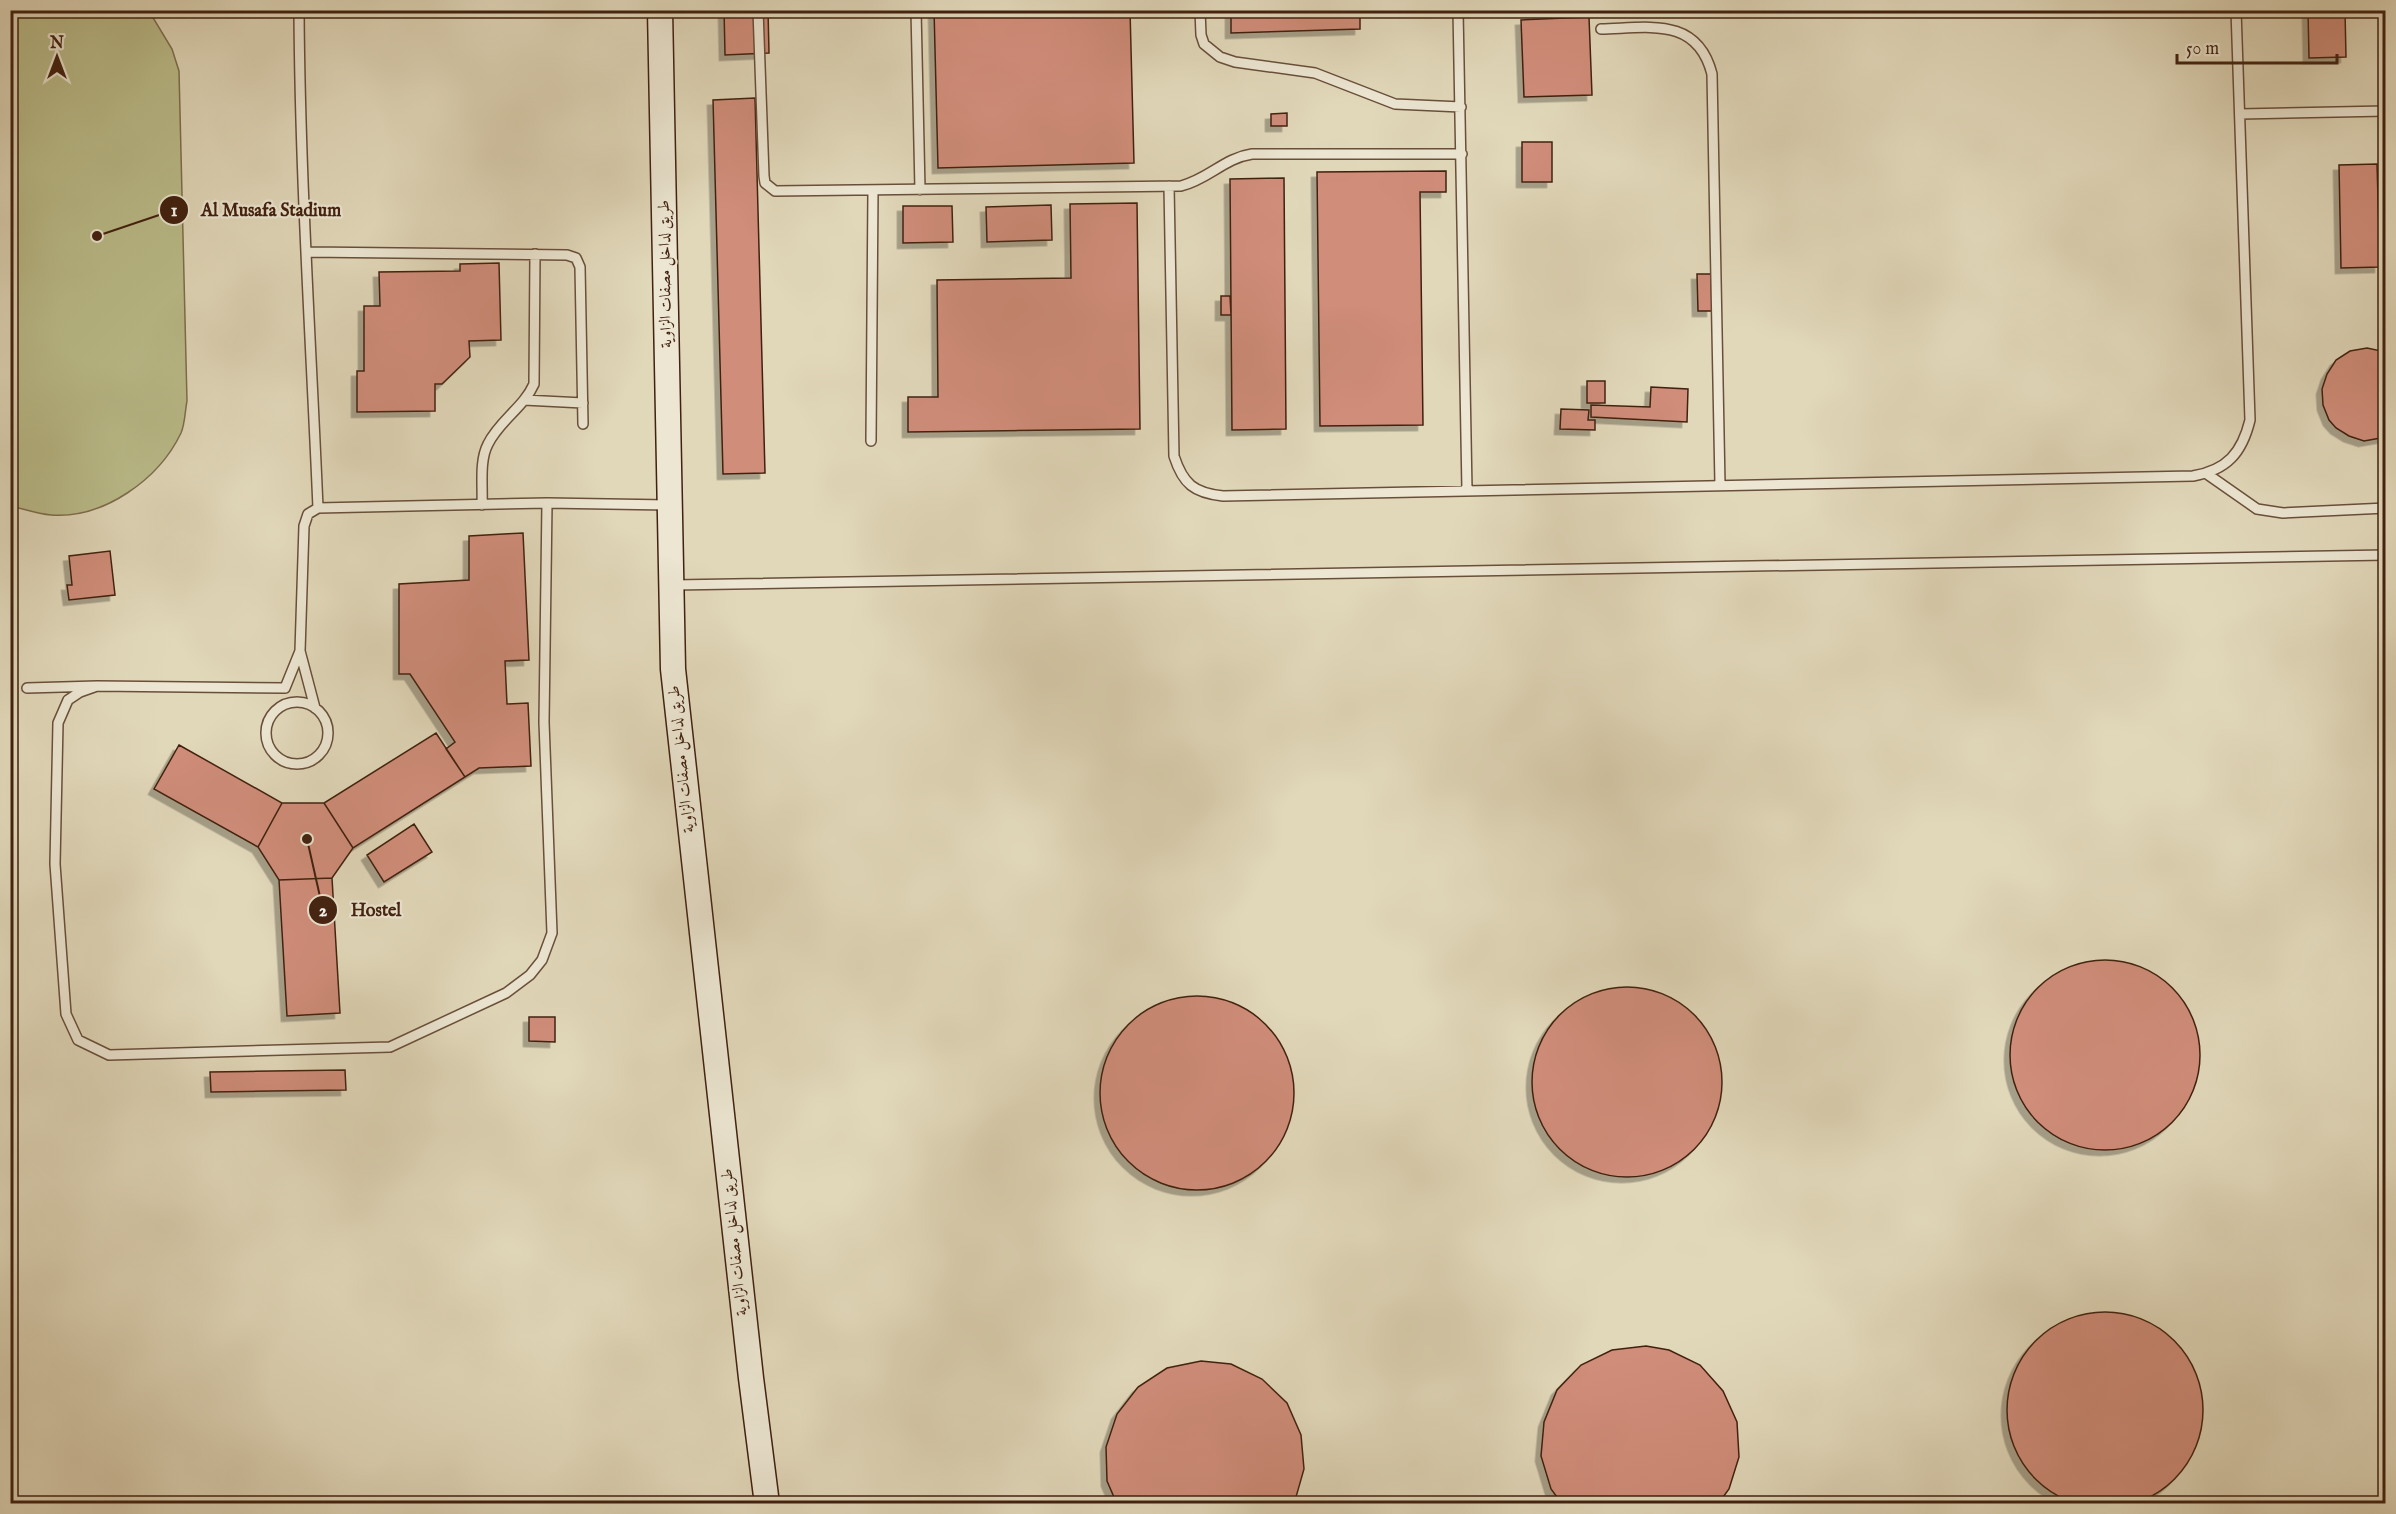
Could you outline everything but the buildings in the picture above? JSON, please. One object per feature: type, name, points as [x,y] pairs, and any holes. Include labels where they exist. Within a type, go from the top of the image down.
[{"type":"street","name":"طريق لداخل مصفات الزاوية","points":[[660,10],[673,669],[751,1378],[767,1503]]},
{"type":"lane","points":[[299,10],[300,131],[308,252],[318,508]]},
{"type":"lane","points":[[758,10],[765,183],[770,188],[782,192],[1169,186],[1193,183],[1205,178],[1232,159],[1251,154],[1462,154]]},
{"type":"lane","points":[[916,10],[920,190]]},
{"type":"lane","points":[[1200,10],[1201,35],[1208,49],[1220,57],[1235,62],[1315,73],[1395,104],[1461,107]]},
{"type":"lane","points":[[1458,10],[1467,490]]},
{"type":"lane","points":[[1169,186],[1174,456],[1179,472],[1190,486],[1205,494],[1222,496],[2181,477],[2207,474],[2224,465],[2237,453],[2245,438],[2250,420],[2236,10]]},
{"type":"lane","points":[[1601,28],[1664,27],[1676,30],[1696,42],[1709,62],[1712,74],[1720,485]]},
{"type":"lane","points":[[2240,114],[2385,111]]},
{"type":"lane","points":[[871,441],[873,190]]},
{"type":"lane","points":[[308,252],[535,254],[567,255],[576,258],[580,267],[583,424]]},
{"type":"lane","points":[[482,505],[484,455],[489,441],[524,400],[534,384],[535,254]]},
{"type":"lane","points":[[524,400],[583,403]]},
{"type":"lane","points":[[2207,474],[2257,509],[2283,513],[2385,508]]},
{"type":"lane","points":[[315,708],[300,651],[304,526],[308,514],[318,508],[547,503],[671,505]]},
{"type":"lane","points":[[98,686],[80,692],[68,700],[58,723],[55,864],[66,1014],[78,1040],[109,1055],[390,1047],[506,993],[530,975],[542,960],[552,933],[544,722],[547,503]]},
{"type":"lane","points":[[671,585],[2385,555]]},
{"type":"lane","points":[[271,715],[280,707],[291,702],[303,703],[315,708],[323,717],[327,728],[327,740],[322,751],[313,760],[302,764],[290,764],[278,759],[270,750],[266,738],[266,726],[300,651]]},
{"type":"lane","points":[[27,688],[98,686],[285,688]]},
{"type":"green space","points":[[11,10],[149,11],[172,49],[179,71],[187,401],[183,426],[171,450],[159,466],[128,493],[110,503],[71,515],[36,513],[11,506]]},
{"type":"place","name":"Al Musafa Stadium","points":[[97,236]]},
{"type":"place","name":"Hostel","points":[[307,839]]}]
